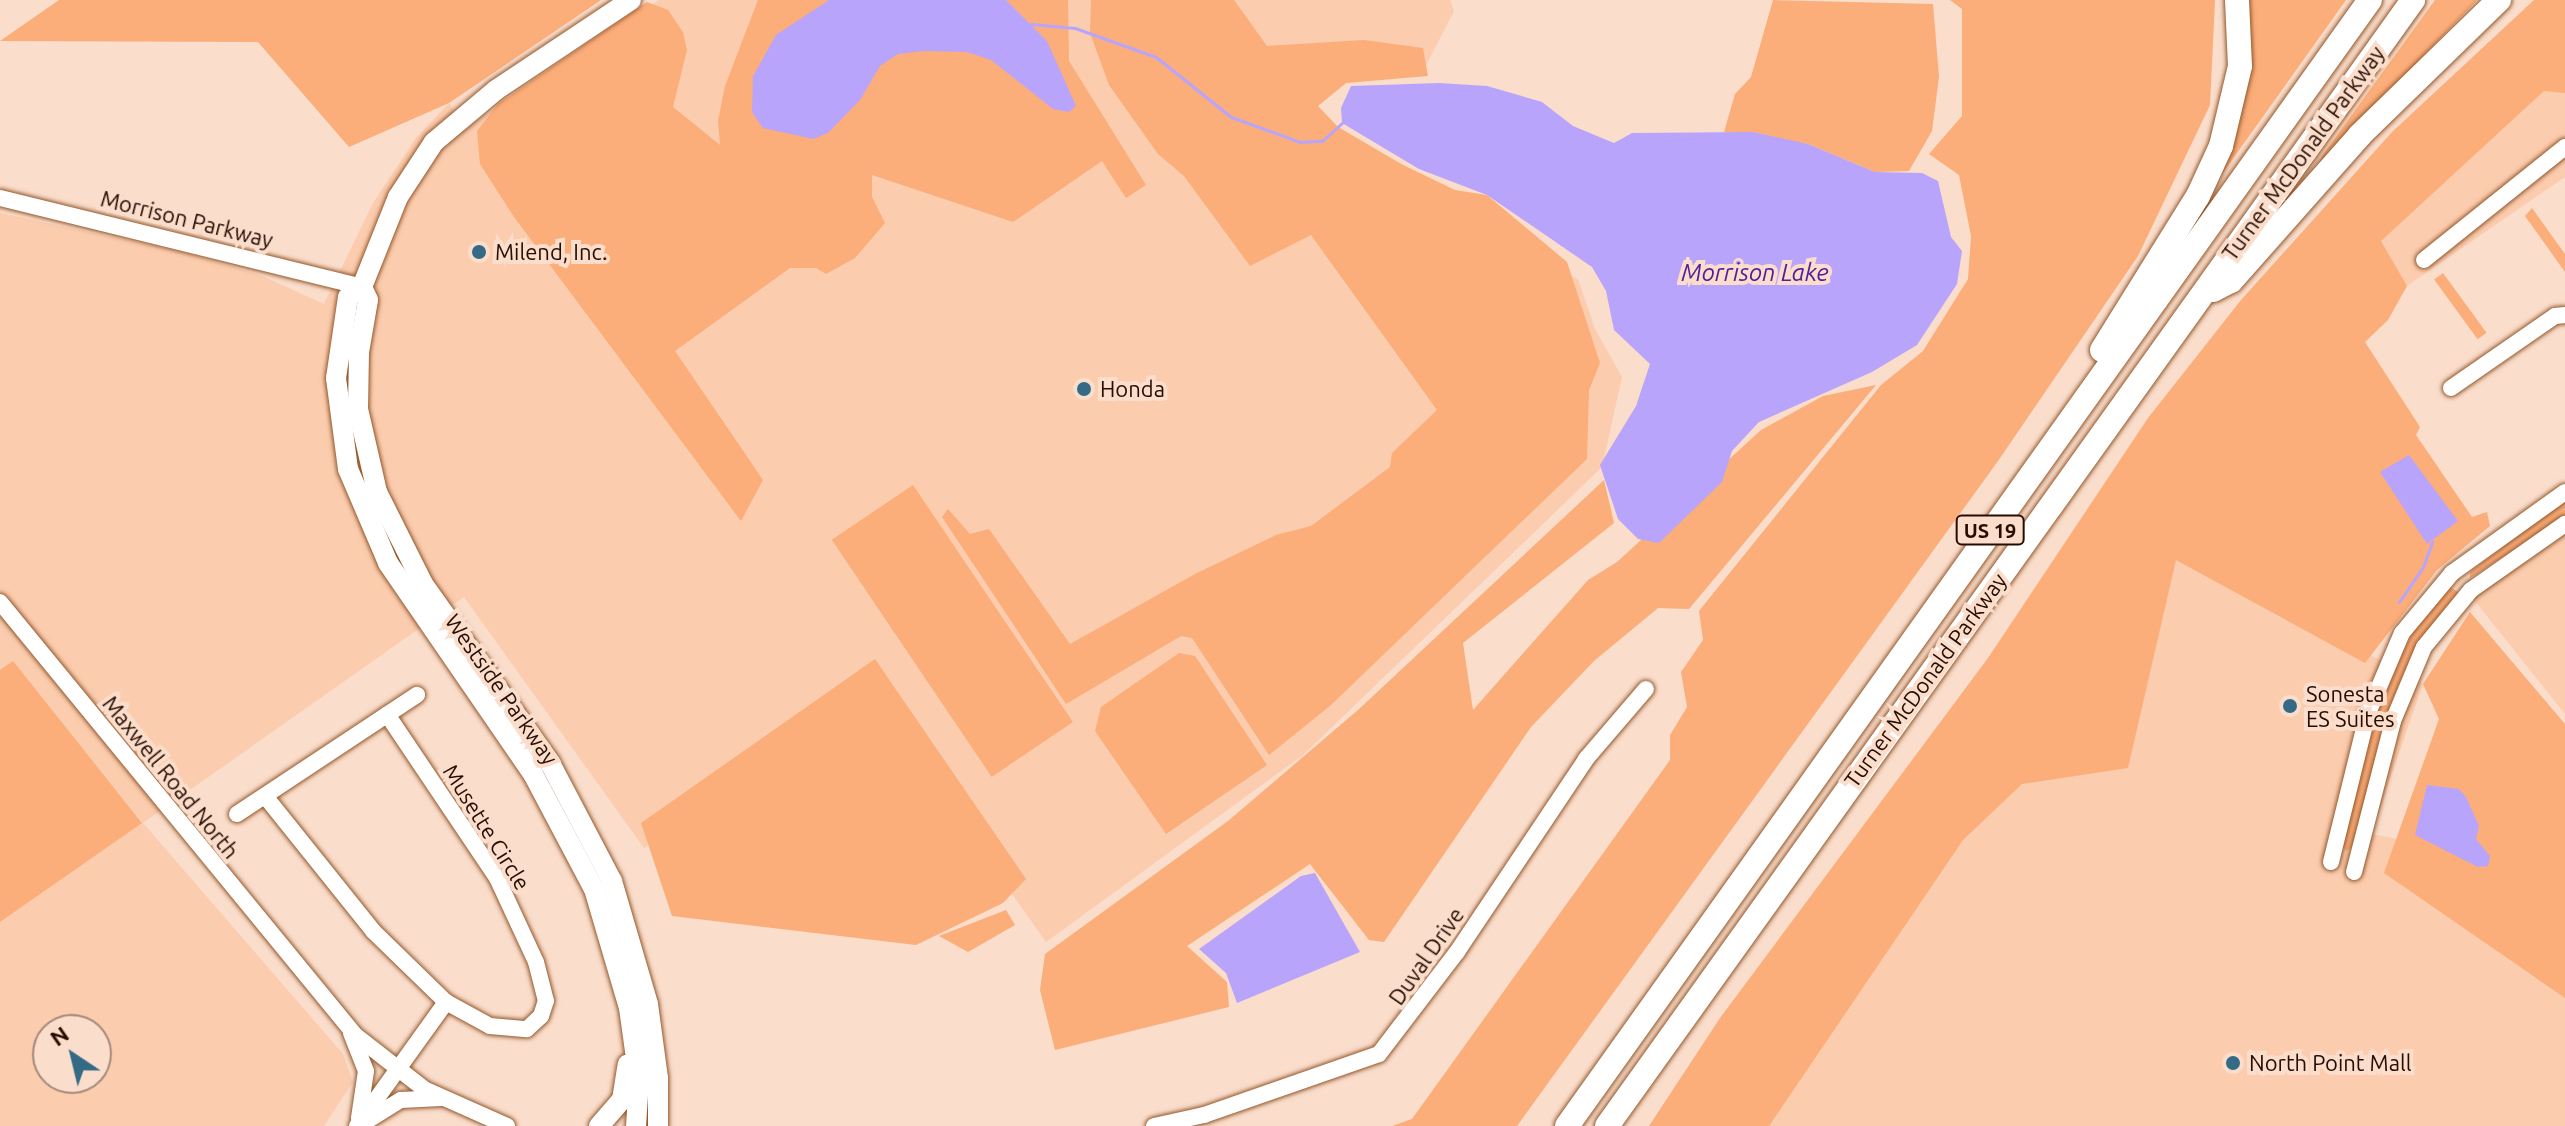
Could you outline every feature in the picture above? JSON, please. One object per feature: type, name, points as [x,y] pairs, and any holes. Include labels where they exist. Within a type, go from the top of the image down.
[{"type":"highway","points":[[2063,427],[2105,344],[2198,196],[2221,146],[2240,66],[2237,0]]},
{"type":"highway","name":"Turner McDonald Parkway","points":[[1567,1126],[2370,0]]},
{"type":"highway","name":"Turner McDonald Parkway","points":[[1607,1126],[2413,0]]},
{"type":"highway","points":[[2200,297],[2231,281],[2360,135],[2499,0]]},
{"type":"main road","name":"Westside Parkway","points":[[631,0],[496,90],[434,142],[398,197],[362,287],[348,297],[336,378],[342,439],[358,499],[406,595],[492,712],[569,834],[606,921],[630,1020],[639,1080],[636,1126]]},
{"type":"main road","name":"Westside Parkway","points":[[362,287],[368,300],[359,352],[358,409],[377,492],[423,584],[550,763],[612,881],[648,1004],[658,1078],[658,1126]]},
{"type":"main road","points":[[599,1126],[622,1100],[630,1020]]},
{"type":"street","points":[[2424,260],[2565,147]]},
{"type":"street","name":"Morrison Parkway","points":[[0,198],[362,287]]},
{"type":"street","points":[[2451,388],[2555,316],[2565,315]]},
{"type":"street","points":[[2331,862],[2368,713],[2402,633],[2452,573],[2565,492]]},
{"type":"street","points":[[2354,872],[2393,721],[2424,647],[2471,590],[2565,524]]},
{"type":"street","name":"Maxwell Road North","points":[[0,602],[307,981],[349,1028]]},
{"type":"street","name":"Duval Drive","points":[[1154,1126],[1204,1115],[1379,1054],[1457,952],[1578,771],[1646,689]]},
{"type":"street","points":[[237,814],[417,695]]},
{"type":"street","name":"Musette Circle","points":[[265,796],[373,931],[446,1002],[505,1031],[527,1029],[541,1016],[546,1001],[536,962],[497,878],[387,714]]},
{"type":"street","points":[[357,1126],[446,1002]]},
{"type":"street","points":[[349,1028],[397,1072],[443,1099],[507,1126]]},
{"type":"street","points":[[349,1028],[366,1071],[357,1126]]},
{"type":"street","points":[[364,1126],[387,1104],[443,1099]]},
{"type":"shaded area","points":[[59,0],[601,0],[449,103],[349,147],[258,42],[0,41]]},
{"type":"shaded area","points":[[659,0],[1450,0],[1454,11],[1423,71],[1328,73],[1314,119],[1531,260],[1578,279],[1595,329],[1622,377],[1602,467],[1303,755],[1046,942],[868,690],[644,848],[464,597],[143,823],[343,1054],[353,1082],[324,1126],[0,1126],[0,922],[142,822],[12,662],[0,670],[0,213],[178,251],[260,275],[324,304],[373,203],[416,138],[449,103],[466,128]]},
{"type":"shaded area","points":[[758,0],[1068,0],[1069,61],[1146,185],[1126,198],[1102,161],[1013,222],[872,175],[872,197],[885,223],[855,258],[826,274],[816,268],[790,268],[675,351],[763,480],[741,521],[514,217],[480,164],[477,131],[498,104],[647,2],[668,10],[683,32],[687,50],[673,107],[720,145],[718,121],[725,86]]},
{"type":"shaded area","points":[[1091,0],[1234,0],[1267,46],[1364,40],[1423,48],[1428,76],[1346,83],[1318,106],[1338,127],[1403,165],[1455,190],[1487,195],[1567,262],[1600,363],[1589,390],[1587,459],[1331,705],[1269,755],[1192,638],[1181,636],[1066,704],[942,517],[948,509],[970,534],[989,529],[1070,644],[1195,574],[1276,535],[1311,526],[1390,467],[1392,453],[1437,410],[1311,235],[1250,266],[1184,176],[1158,154],[1109,85],[1090,33]]},
{"type":"shaded area","points":[[1773,0],[1933,4],[1939,77],[1932,131],[1909,171],[1875,172],[1808,144],[1724,132],[1735,94],[1751,77]]},
{"type":"shaded area","points":[[1950,0],[2215,0],[2210,105],[2138,256],[1998,461],[1517,1126],[1392,1126],[1412,1119],[1670,760],[1670,735],[1687,707],[1681,672],[1703,640],[1699,611],[1881,385],[1923,351],[1968,279],[1971,236],[1959,175],[1929,154],[1962,116],[1962,9]]},
{"type":"shaded area","points":[[2243,0],[2346,0],[2217,181]]},
{"type":"shaded area","points":[[2435,0],[2477,0],[2320,163],[2322,156]]},
{"type":"shaded area","points":[[2534,0],[2565,0],[2565,93],[2544,91],[2381,241],[2407,286],[2388,320],[2365,342],[2420,427],[2416,435],[2472,517],[2487,512],[2490,526],[2437,570],[2365,663],[2176,560],[2128,768],[2022,784],[1963,840],[1769,1126],[1649,1126],[1720,1018],[1988,658],[2148,418],[2241,300],[2392,132]]},
{"type":"shaded area","points":[[2565,0],[2565,177],[2407,286],[2340,221]]},
{"type":"shaded area","points":[[2532,208],[2565,254],[2565,272],[2525,216]]},
{"type":"shaded area","points":[[2443,273],[2486,333],[2478,339],[2434,279]]},
{"type":"shaded area","points":[[1876,385],[1689,609],[1658,608],[1594,661],[1531,727],[1384,942],[1369,940],[1310,864],[1187,946],[1227,982],[1229,1007],[1055,1050],[1040,990],[1045,954],[1228,821],[1358,710],[1604,480],[1614,523],[1463,643],[1473,710],[1588,580],[1617,562],[1761,430],[1823,396]]},
{"type":"shaded area","points":[[913,485],[1073,722],[992,777],[832,540]]},
{"type":"shaded area","points":[[2565,500],[2565,517],[2470,578],[2470,572]]},
{"type":"shaded area","points":[[2565,524],[2565,714],[2463,586]]},
{"type":"shaded area","points":[[2169,543],[2423,684],[2371,834],[2398,839],[2565,946],[2565,1126],[1696,1126]]},
{"type":"shaded area","points":[[2450,587],[2458,592],[2456,597],[2414,651],[2394,696],[2355,844],[2347,851],[2340,845],[2385,686],[2420,619]]},
{"type":"shaded area","points":[[2470,612],[2565,724],[2565,998],[2384,873],[2439,719],[2423,684]]},
{"type":"shaded area","points":[[1179,653],[1195,656],[1267,765],[1166,834],[1095,731],[1101,707]]},
{"type":"shaded area","points":[[875,659],[1026,879],[1003,903],[916,945],[672,916],[641,823]]},
{"type":"shaded area","points":[[13,661],[142,823],[0,922],[0,670]]},
{"type":"shaded area","points":[[1006,910],[1015,925],[968,952],[939,936]]},
{"type":"water","points":[[829,0],[1006,0],[1047,41],[1076,106],[1069,112],[1053,109],[991,60],[967,52],[923,51],[898,54],[880,66],[860,100],[828,133],[813,139],[763,128],[752,112],[753,76],[776,35]]},
{"type":"water","name":"Morrison Lake","points":[[1439,83],[1487,86],[1542,102],[1573,126],[1614,143],[1632,133],[1753,132],[1808,144],[1875,172],[1922,173],[1938,181],[1951,237],[1962,251],[1957,284],[1917,345],[1872,372],[1759,422],[1732,451],[1722,482],[1659,543],[1638,539],[1618,519],[1600,465],[1636,406],[1650,364],[1614,330],[1606,291],[1592,267],[1487,195],[1419,169],[1342,123],[1341,108],[1351,86]]},
{"type":"water","points":[[2409,455],[2458,521],[2427,544],[2380,472]]},
{"type":"water","points":[[2427,785],[2459,789],[2466,797],[2479,826],[2476,839],[2490,856],[2488,866],[2478,867],[2415,835]]},
{"type":"water","points":[[1315,873],[1360,952],[1237,1003],[1226,973],[1199,949],[1301,876]]},
{"type":"waterway","points":[[1031,24],[1075,28],[1156,57],[1231,117],[1300,142],[1322,141],[1342,123]]},
{"type":"waterway","points":[[2399,602],[2423,567],[2432,542]]},
{"type":"place","name":"Milend, Inc.","points":[[479,252]]},
{"type":"place","name":"Honda","points":[[1084,389]]},
{"type":"place","name":"Sonesta ES Suites","points":[[2290,706]]},
{"type":"place","name":"North Point Mall","points":[[2233,1063]]}]
